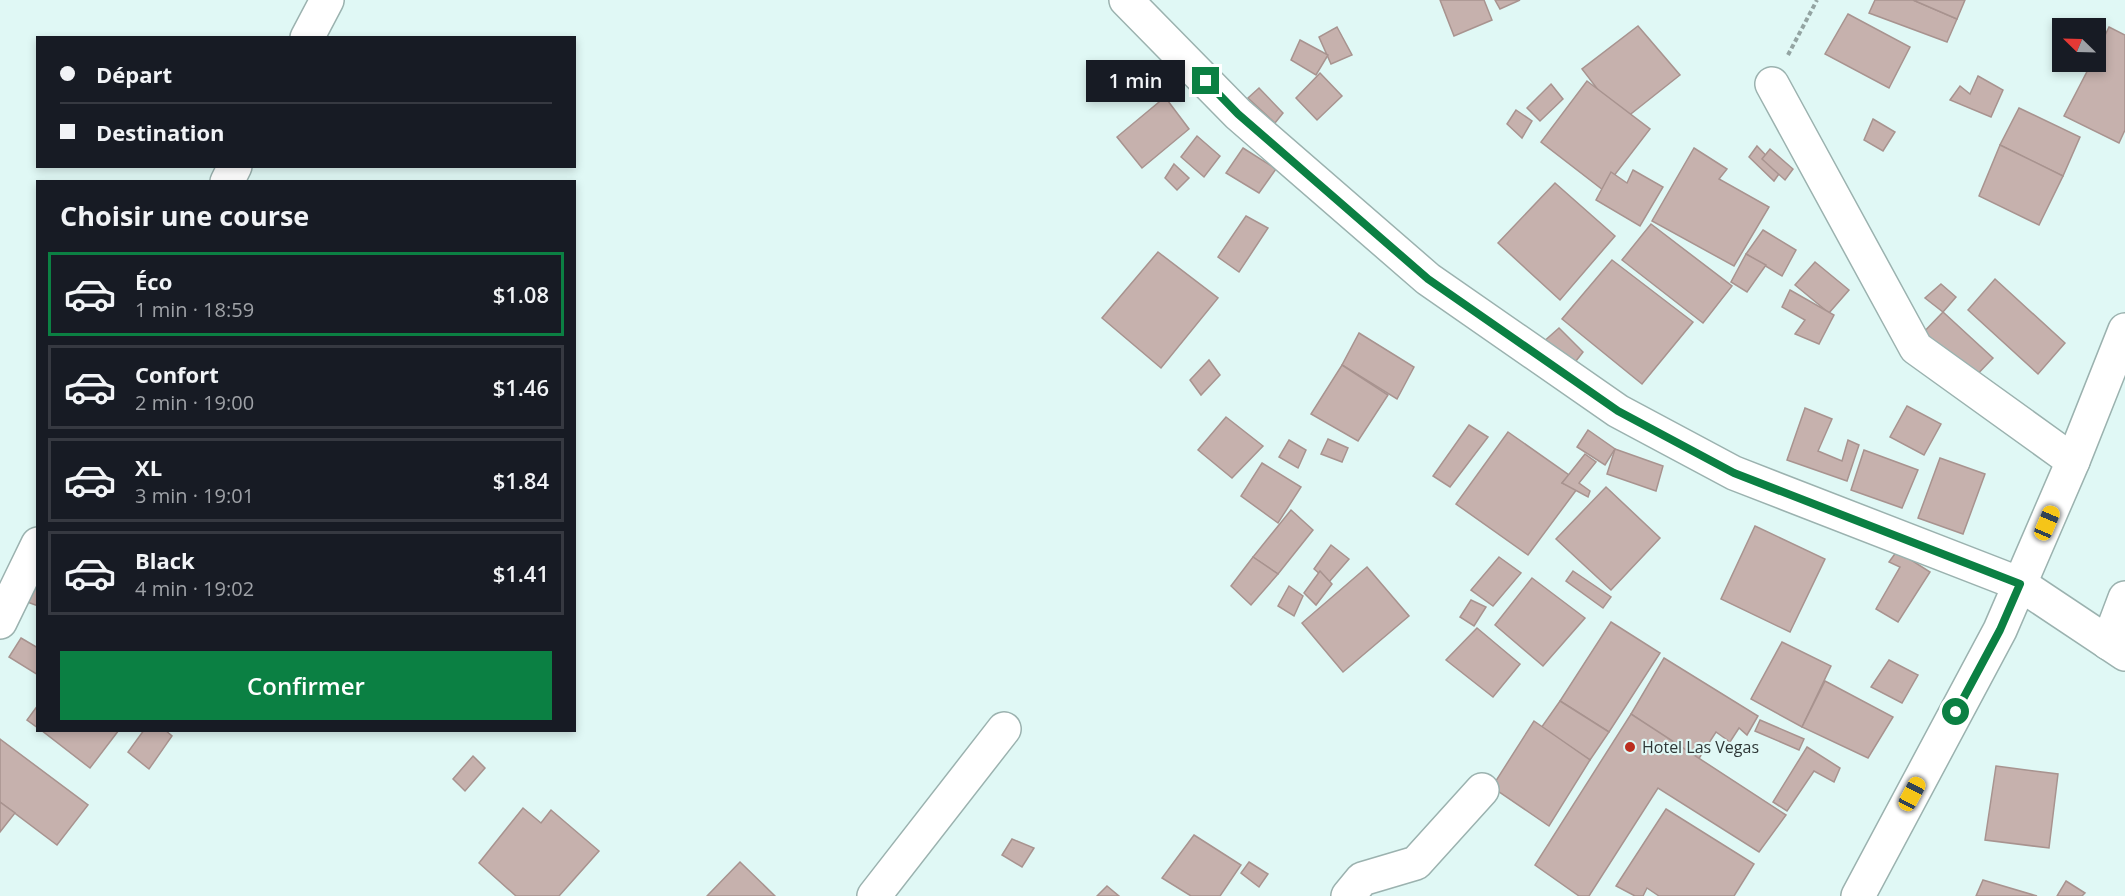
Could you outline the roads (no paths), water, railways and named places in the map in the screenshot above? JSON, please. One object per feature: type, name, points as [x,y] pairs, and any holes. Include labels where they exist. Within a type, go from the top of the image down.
[{"type":"main road","points":[[308,36],[327,0]]},
{"type":"main road","points":[[1126,0],[1238,114],[1428,279],[1618,411],[1734,473],[2020,584],[2117,649],[2125,598]]},
{"type":"main road","points":[[1772,84],[1916,348],[2073,461]]},
{"type":"main road","points":[[1858,896],[2000,630],[2073,461],[2125,330]]},
{"type":"main road","points":[[0,622],[36,548]]},
{"type":"main road","points":[[874,896],[1004,729]]},
{"type":"main road","points":[[1348,896],[1362,879],[1416,863],[1482,790]]},
{"type":"place","name":"Hotel Las Vegas","points":[[1630,747]]}]
